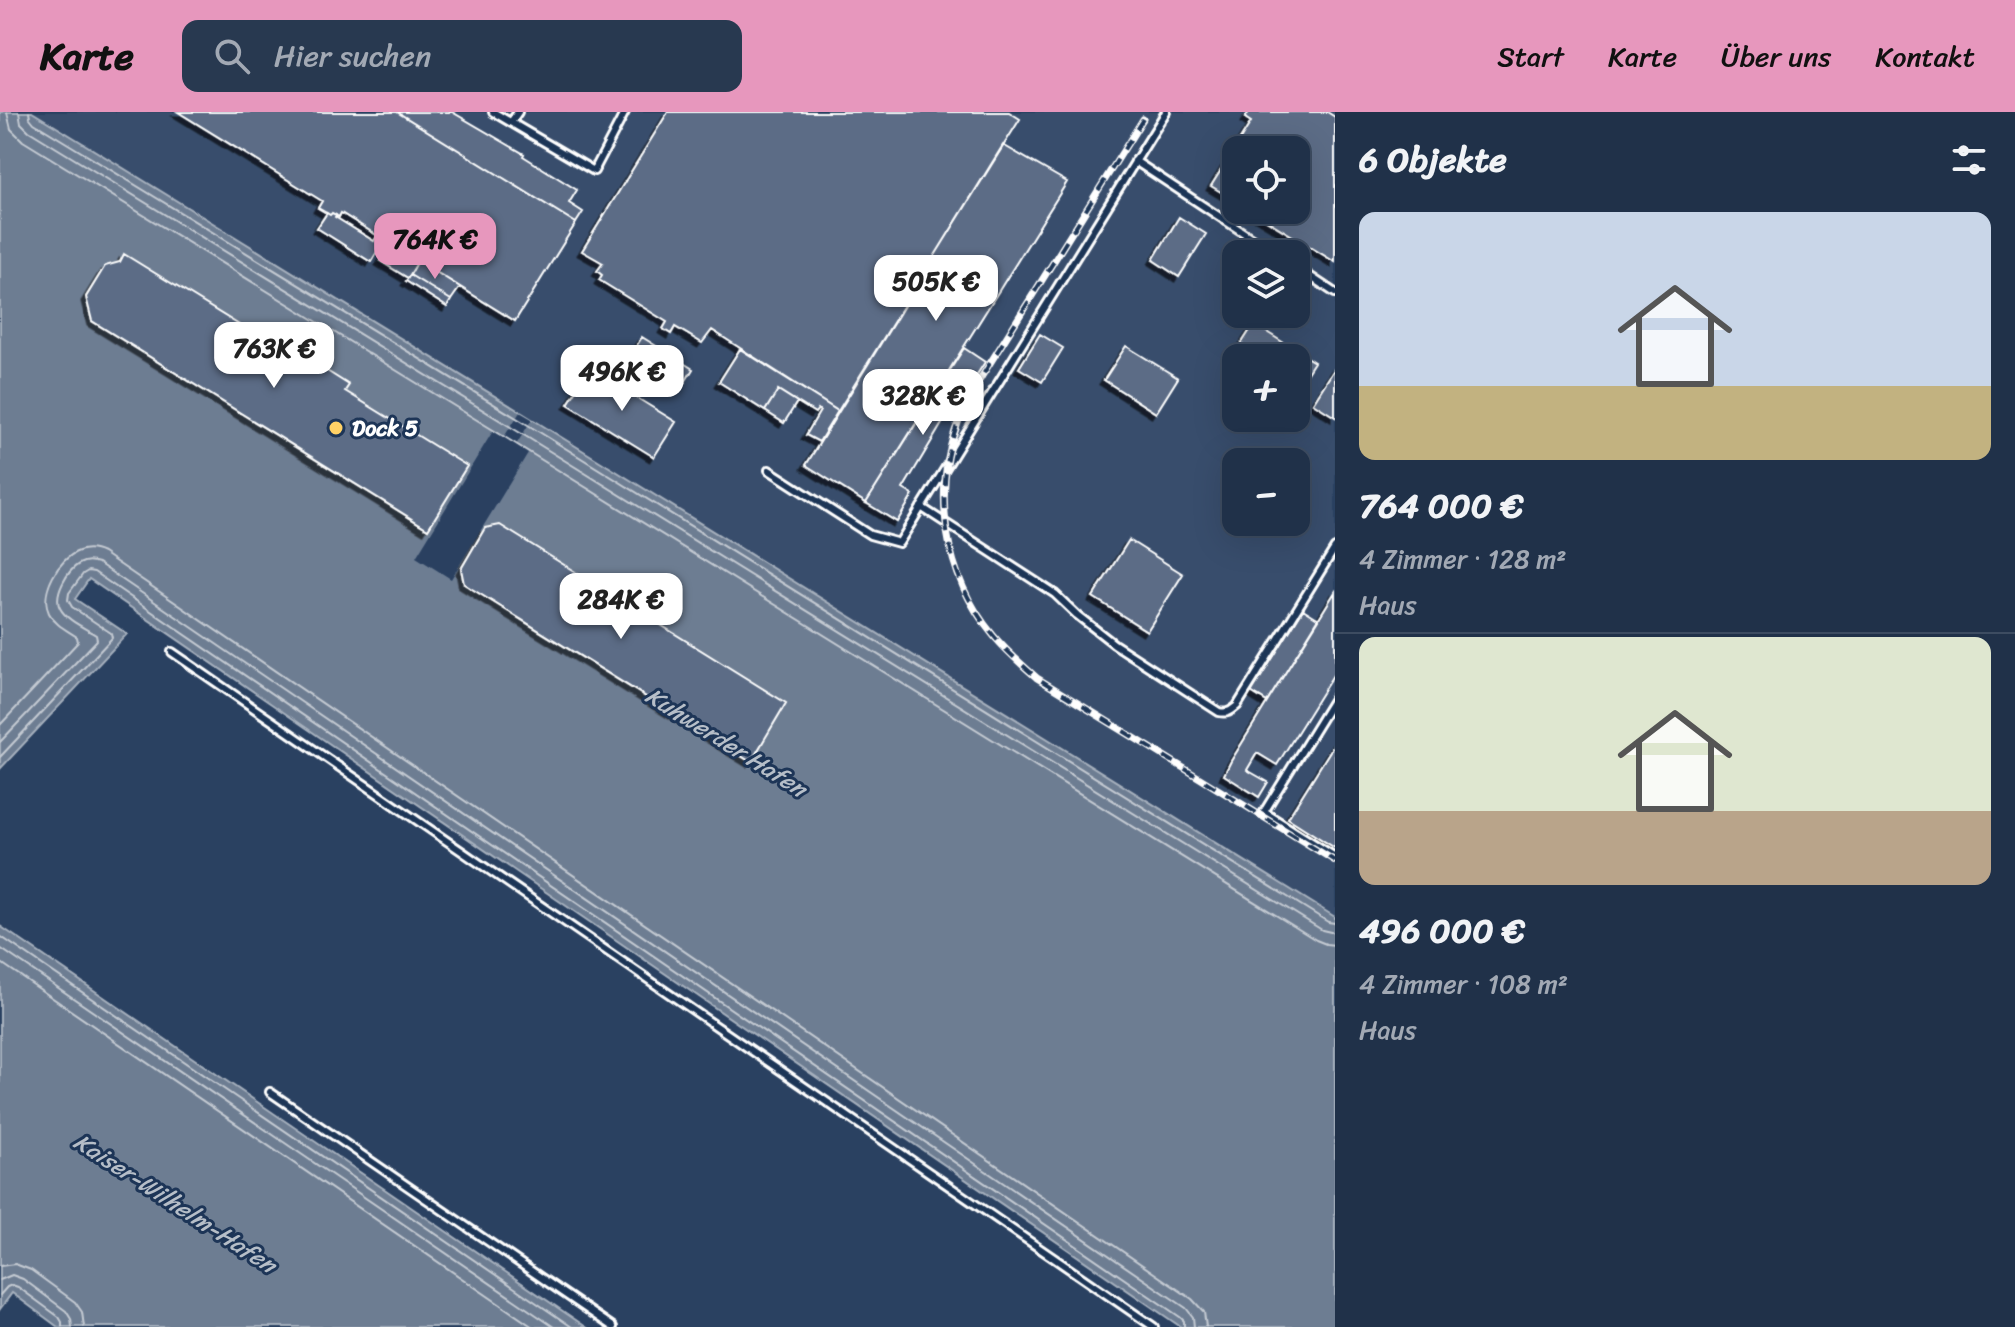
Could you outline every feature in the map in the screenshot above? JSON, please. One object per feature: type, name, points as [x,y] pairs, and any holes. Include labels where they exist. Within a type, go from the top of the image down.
[{"type":"lane","points":[[493,112],[594,171],[625,112]]},
{"type":"lane","points":[[511,122],[518,112]]},
{"type":"lane","points":[[769,470],[870,535],[899,543],[1166,112]]},
{"type":"lane","points":[[1135,161],[1255,240]]},
{"type":"lane","points":[[1310,276],[1335,293]]},
{"type":"lane","points":[[921,507],[1055,594],[1114,644],[1225,713],[1237,706],[1335,548]]},
{"type":"lane","points":[[172,652],[1154,1327]]},
{"type":"lane","points":[[1335,697],[1264,812],[1335,857]]},
{"type":"lane","points":[[270,1092],[613,1327]]},
{"type":"shaded area","points":[[32,112],[1335,112],[1335,917],[532,419]]},
{"type":"water","name":"Kuhwerder Hafen","points":[[0,112],[32,112],[1335,917],[1335,1327],[1181,1327],[89,579],[75,599],[127,634],[0,769]]},
{"type":"water","name":"Kaiser-Wilhelm-Hafen","points":[[0,926],[586,1327],[58,1327],[12,1293],[0,1309]]},
{"type":"pier","points":[[520,412],[532,419],[516,445],[528,453],[451,579],[416,557],[493,431],[504,437]]},
{"type":"building","points":[[178,112],[397,112],[576,223],[515,321],[341,213],[339,217],[318,208],[322,201]]},
{"type":"building","points":[[397,112],[452,112],[524,154],[577,190],[569,203],[583,212],[576,223]]},
{"type":"building","points":[[668,112],[1009,112],[1020,119],[838,411],[712,330],[702,343],[675,327],[671,334],[663,329],[667,322],[599,280],[602,275],[597,271],[603,263],[582,251]]},
{"type":"building","points":[[1249,112],[1327,112],[1335,117],[1335,262],[1310,247],[1310,240],[1299,240],[1273,224],[1310,224],[1310,136],[1242,136],[1251,122],[1245,118]]},
{"type":"building","points":[[1003,145],[1067,182],[866,503],[806,465]]},
{"type":"building","points":[[1222,168],[1222,193],[1211,186]]},
{"type":"building","points":[[327,213],[336,215],[374,241],[377,236],[382,239],[371,262],[317,228]]},
{"type":"building","points":[[1179,217],[1206,234],[1179,277],[1153,260]]},
{"type":"building","points":[[391,244],[418,261],[408,278],[380,261]]},
{"type":"building","name":"Dock 5","points":[[124,254],[304,365],[308,359],[349,385],[345,391],[467,466],[428,529],[92,321],[86,297],[105,266],[120,262]]},
{"type":"building","points":[[418,261],[460,287],[451,300],[410,275]]},
{"type":"building","points":[[410,275],[451,300],[447,307],[406,281]]},
{"type":"building","points":[[1251,328],[1260,328],[1286,344],[1241,344]]},
{"type":"building","points":[[1040,334],[1063,348],[1042,382],[1019,368]]},
{"type":"building","points":[[642,337],[693,369],[680,390],[629,358]]},
{"type":"building","points":[[1126,346],[1178,378],[1156,413],[1104,380]]},
{"type":"building","points":[[964,348],[985,362],[952,413],[949,412],[903,489],[913,495],[897,522],[866,503]]},
{"type":"building","points":[[740,349],[838,411],[819,442],[806,435],[820,411],[818,409],[815,413],[778,390],[765,411],[719,382]]},
{"type":"building","points":[[1335,368],[1335,417],[1313,403]]},
{"type":"building","points":[[590,369],[676,422],[654,457],[568,404]]},
{"type":"building","points":[[778,390],[797,402],[784,423],[765,411]]},
{"type":"building","points":[[500,525],[786,703],[751,762],[464,584],[461,569],[485,528]]},
{"type":"building","points":[[1129,540],[1183,574],[1147,631],[1093,597]]},
{"type":"building","points":[[1335,592],[1335,672],[1277,765],[1257,753],[1247,770],[1268,782],[1259,797],[1224,775]]},
{"type":"building","points":[[1303,609],[1319,619],[1267,702],[1251,692]]},
{"type":"building","points":[[1335,743],[1335,848],[1288,818]]},
{"type":"railway","points":[[1143,119],[961,414],[950,447],[946,475],[947,532],[953,560],[976,612],[1003,646],[1037,678],[1335,861]]},
{"type":"place","name":"Dock 5","points":[[336,428]]}]
